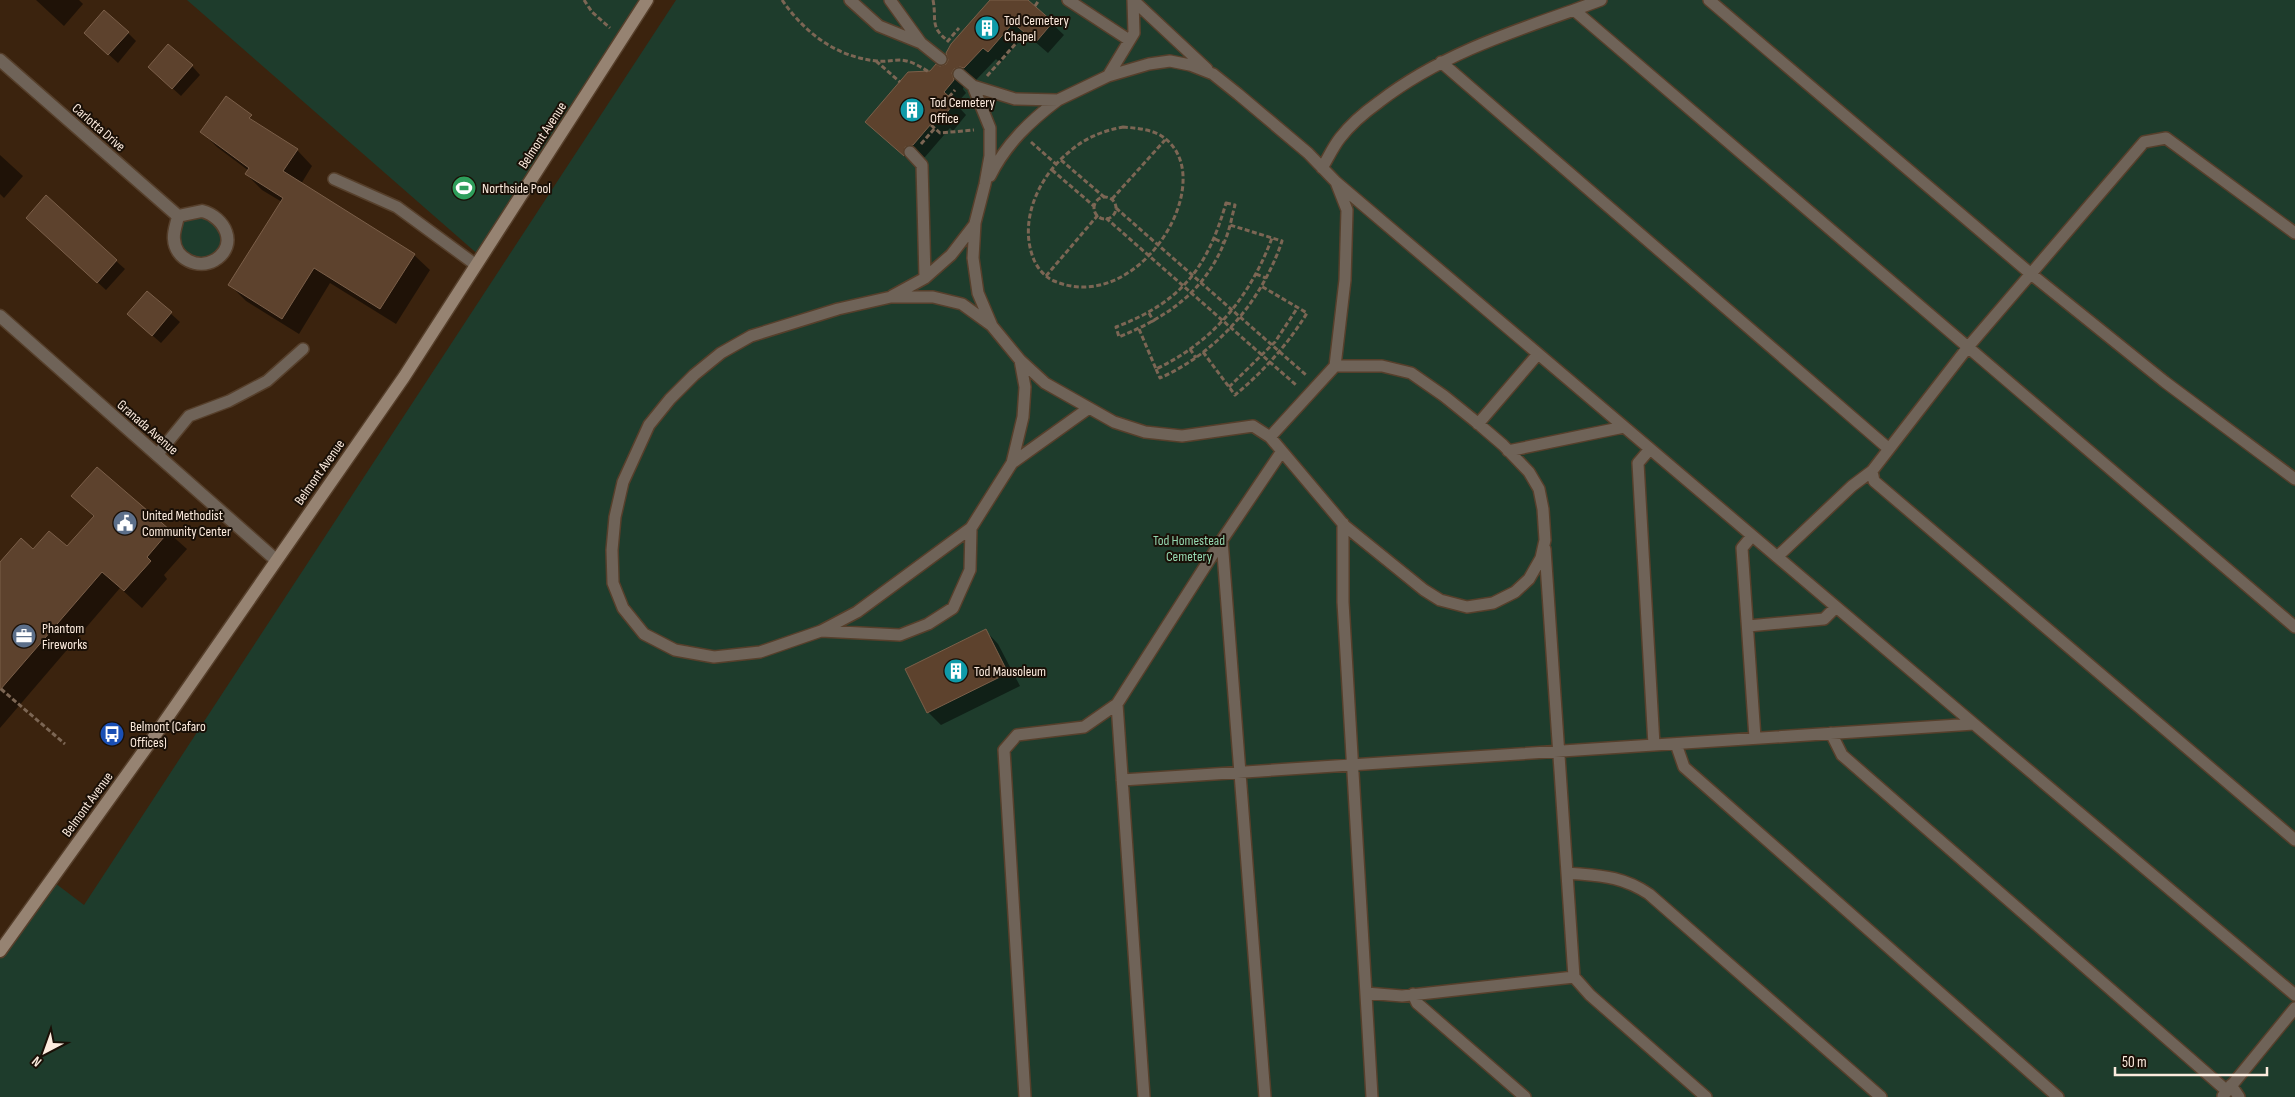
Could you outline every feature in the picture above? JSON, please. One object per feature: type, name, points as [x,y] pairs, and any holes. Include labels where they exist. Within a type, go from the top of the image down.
[{"type":"main road","name":"Belmont Avenue","points":[[0,951],[156,733],[404,377],[647,0]]},
{"type":"street","name":"Carlotta Drive","points":[[0,60],[178,216]]},
{"type":"street","points":[[202,211],[213,214],[221,221],[227,231],[227,242],[223,252],[215,260],[204,264],[193,263],[183,258],[177,249],[174,238],[178,216],[202,211]]},
{"type":"street","name":"Granada Avenue","points":[[0,316],[276,560]]},
{"type":"lane","points":[[850,0],[879,26],[921,43]]},
{"type":"lane","points":[[890,0],[921,43],[940,59]]},
{"type":"lane","points":[[1068,0],[1129,40]]},
{"type":"lane","points":[[1108,76],[1134,33],[1133,0]]},
{"type":"lane","points":[[1133,0],[1213,74],[1308,153],[1336,182],[2295,995]]},
{"type":"lane","points":[[1322,168],[1340,138],[1368,110],[1405,82],[1441,62],[1492,38],[1601,0]]},
{"type":"lane","points":[[1709,0],[2031,274],[2165,382],[2295,479]]},
{"type":"lane","points":[[1574,10],[2295,627]]},
{"type":"lane","points":[[985,184],[997,162],[1020,132],[1031,120],[1058,100],[1108,76],[1149,64],[1170,61],[1190,65],[1213,74]]},
{"type":"lane","points":[[1441,62],[1889,449]]},
{"type":"lane","points":[[959,74],[973,86],[1015,99],[1058,100]]},
{"type":"lane","points":[[973,86],[990,128],[990,156],[975,223],[973,258],[978,293],[992,326]]},
{"type":"lane","points":[[1777,557],[1852,486],[1872,471],[1968,347],[2144,142],[2166,138],[2295,233]]},
{"type":"lane","points":[[912,148],[922,165],[925,278]]},
{"type":"lane","points":[[334,178],[397,207],[476,265]]},
{"type":"lane","points":[[1270,437],[1335,366],[1345,280],[1347,210],[1336,182]]},
{"type":"lane","points":[[891,297],[925,278],[952,255],[975,223]]},
{"type":"lane","points":[[1020,360],[1025,387],[1023,417],[1012,463],[971,528],[857,612],[821,631],[760,652],[714,658],[675,650],[644,634],[623,608],[613,583],[612,550],[615,518],[623,482],[649,425],[670,398],[722,353],[751,336],[838,309],[891,297],[933,297],[962,304],[992,326],[1020,360],[1045,383],[1114,422],[1145,432],[1182,436],[1253,426],[1270,437],[1343,524],[1371,549],[1440,600],[1467,607],[1493,603],[1515,592],[1529,579],[1541,558],[1544,540]]},
{"type":"lane","points":[[157,454],[189,416],[229,400],[266,381],[304,349]]},
{"type":"lane","points":[[1478,424],[1538,354]]},
{"type":"lane","points":[[1335,366],[1382,366],[1411,373],[1444,396],[1508,451],[1528,472],[1539,489],[1543,509],[1574,978],[1590,995],[1706,1097]]},
{"type":"lane","points":[[1012,463],[1089,408]]},
{"type":"lane","points":[[1508,451],[1624,427]]},
{"type":"lane","points":[[1650,449],[1638,463],[1654,745]]},
{"type":"lane","points":[[1025,1097],[1004,750],[1017,735],[1084,727],[1117,704],[1222,540],[1282,451]]},
{"type":"lane","points":[[1872,471],[1874,481],[2295,840]]},
{"type":"lane","points":[[1343,524],[1343,602],[1372,1097]]},
{"type":"lane","points":[[821,631],[900,635],[928,624],[953,608],[970,570],[971,528]]},
{"type":"lane","points":[[1752,536],[1742,548],[1755,738]]},
{"type":"lane","points":[[1222,540],[1265,1097]]},
{"type":"lane","points":[[1748,626],[1824,619],[1836,607]]},
{"type":"lane","points":[[1117,704],[1144,1097]]},
{"type":"lane","points":[[1122,780],[1974,724]]},
{"type":"lane","points":[[1832,733],[1842,755],[2227,1091],[2239,1097]]},
{"type":"lane","points":[[1676,744],[1684,767],[2058,1097]]},
{"type":"lane","points":[[1567,873],[1615,878],[1632,882],[1649,894],[1881,1097]]},
{"type":"lane","points":[[1366,993],[1413,994],[1574,978]]},
{"type":"lane","points":[[1413,994],[1417,1003],[1525,1097]]},
{"type":"lane","points":[[2227,1091],[2295,1008]]},
{"type":"path","points":[[584,0],[592,12],[622,39]]},
{"type":"path","points":[[782,0],[795,19],[821,41],[849,55],[876,61],[905,61],[929,72]]},
{"type":"path","points":[[933,0],[933,22],[940,35],[948,41]]},
{"type":"path","points":[[1034,6],[1039,0]]},
{"type":"path","points":[[950,48],[946,44],[959,28]]},
{"type":"path","points":[[980,72],[986,78],[1025,33]]},
{"type":"path","points":[[876,61],[900,82]]},
{"type":"path","points":[[948,88],[952,93],[949,97]]},
{"type":"path","points":[[931,124],[940,133],[990,128]]},
{"type":"path","points":[[1123,127],[1143,129],[1160,135],[1172,146],[1179,159],[1183,178],[1180,200],[1173,221],[1159,245],[1127,274],[1106,284],[1086,288],[1064,286],[1046,276],[1035,263],[1029,248],[1027,228],[1031,209],[1041,187],[1061,160],[1086,139],[1123,127]]},
{"type":"path","points":[[912,148],[918,148],[935,128]]},
{"type":"path","points":[[1020,132],[1057,165]]},
{"type":"path","points":[[1112,199],[1165,140]]},
{"type":"path","points":[[1061,160],[1104,197],[1112,199]]},
{"type":"path","points":[[1052,170],[1095,207],[1098,215],[1106,218],[1308,396]]},
{"type":"path","points":[[1095,207],[1097,201],[1104,197]]},
{"type":"path","points":[[1112,199],[1116,208],[1318,385]]},
{"type":"path","points":[[1226,203],[1235,205],[1224,242],[1201,282],[1176,307],[1154,322],[1119,337],[1116,327],[1149,313],[1166,302],[1183,286],[1193,275],[1215,239],[1226,203]]},
{"type":"path","points":[[1106,218],[1113,216],[1116,208]]},
{"type":"path","points":[[1046,276],[1098,215]]},
{"type":"path","points":[[1139,329],[1160,378],[1196,358],[1231,328],[1266,278],[1282,241],[1230,225]]},
{"type":"path","points":[[1156,369],[1190,349],[1224,321],[1233,311],[1256,274],[1272,238]]},
{"type":"path","points":[[1215,239],[1224,242]]},
{"type":"path","points":[[1256,274],[1266,278]]},
{"type":"path","points":[[1203,352],[1235,395],[1280,352],[1307,313],[1261,286]]},
{"type":"path","points":[[1229,387],[1272,345],[1298,307]]},
{"type":"path","points":[[1149,313],[1154,322]]},
{"type":"path","points":[[1190,349],[1196,358]]},
{"type":"path","points":[[1,689],[65,744]]},
{"type":"green space","name":"Northside Pool","points":[[187,0],[647,0],[481,257]]},
{"type":"green space","name":"Tod Homestead Cemetery","points":[[676,0],[2295,0],[2295,1097],[0,1097],[0,951],[51,880],[84,905]]},
{"type":"green space","points":[[213,214],[227,242],[204,264],[177,249],[178,216]]},
{"type":"building","points":[[990,0],[1028,0],[1053,22],[1036,42],[1013,23],[988,52],[983,48],[964,68],[954,69],[952,73],[954,80],[944,92],[955,102],[941,120],[937,117],[913,145],[905,147],[904,156],[865,122],[908,72],[930,71],[936,64],[940,66],[946,64],[948,60],[946,53],[951,44]]},
{"type":"building","points":[[104,10],[129,32],[108,55],[84,33]]},
{"type":"building","points":[[168,44],[193,65],[172,89],[148,67]]},
{"type":"building","points":[[226,96],[252,115],[249,118],[298,149],[283,171],[415,254],[380,309],[314,268],[282,319],[228,285],[283,198],[245,174],[249,168],[200,132]]},
{"type":"building","points":[[46,195],[117,260],[97,283],[26,218]]},
{"type":"building","points":[[147,291],[172,312],[152,336],[127,314]]},
{"type":"building","points":[[97,467],[170,530],[147,557],[151,561],[124,591],[102,572],[0,690],[0,562],[21,538],[33,549],[49,531],[67,546],[94,516],[71,496]]},
{"type":"building","name":"Tod Mausoleum","points":[[986,629],[1008,673],[927,713],[905,669]]},
{"type":"place","name":"Tod Cemetery Chapel","points":[[987,28]]},
{"type":"place","name":"Tod Cemetery Office","points":[[912,110]]},
{"type":"place","name":"Northside Pool","points":[[464,188]]},
{"type":"place","name":"United Methodist Community Center","points":[[125,523]]},
{"type":"place","name":"Phantom Fireworks","points":[[24,636]]},
{"type":"place","name":"Tod Mausoleum","points":[[956,671]]},
{"type":"place","name":"Belmont (Cafaro Offices)","points":[[112,734]]}]
